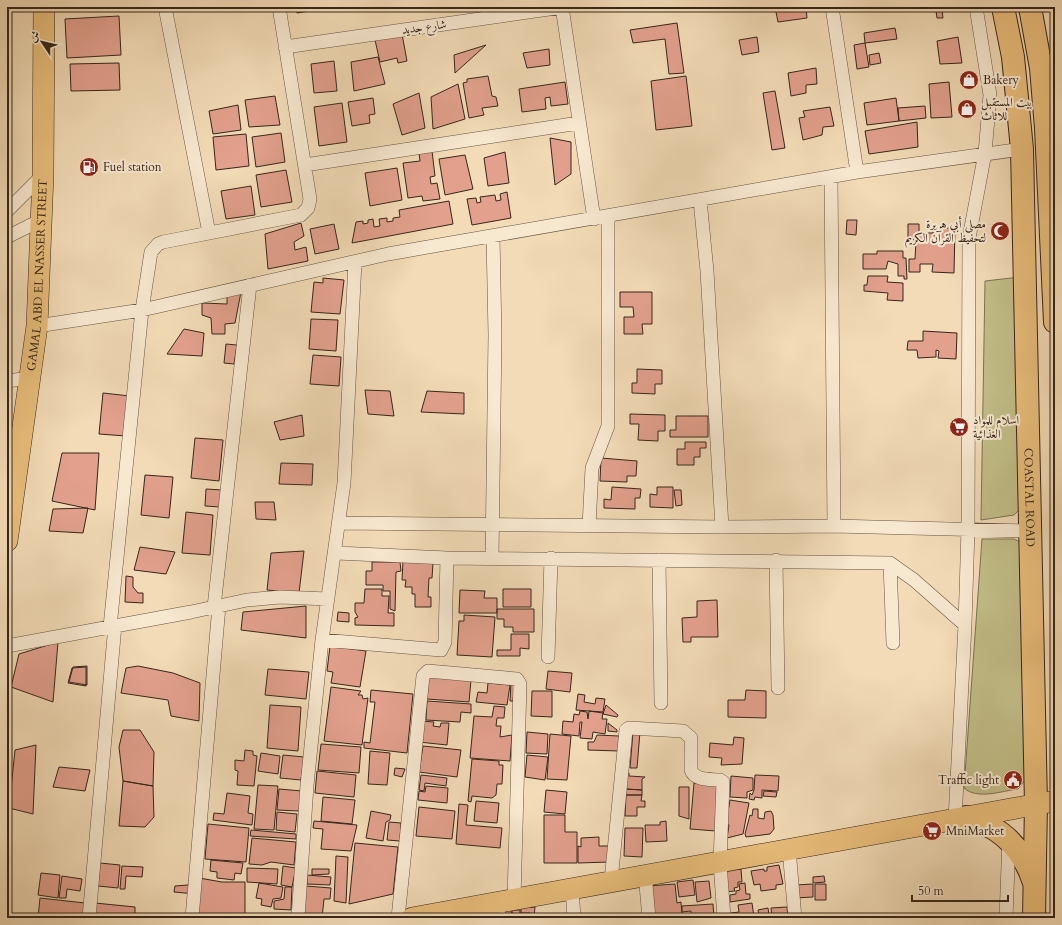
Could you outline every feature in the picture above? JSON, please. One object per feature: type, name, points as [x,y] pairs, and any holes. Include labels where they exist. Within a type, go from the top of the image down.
[{"type":"highway","name":"COASTAL ROAD","points":[[1003,7],[1013,57],[1022,149],[1030,531],[1046,802],[1035,888],[1034,918]]},
{"type":"highway","points":[[1030,7],[1041,68],[1046,128],[1055,322]]},
{"type":"highway","points":[[960,818],[989,825],[1009,839],[1025,861],[1035,888]]},
{"type":"main road","name":"GAMAL ABD EL NASSER STREET","points":[[7,541],[10,504],[37,326],[43,175],[44,7]]},
{"type":"main road","points":[[421,917],[503,906],[572,888],[645,874],[720,863],[1046,802]]},
{"type":"street","points":[[165,7],[209,233]]},
{"type":"street","points":[[89,918],[113,626],[142,310],[151,252],[154,247],[163,242],[301,215],[305,213],[310,205],[305,165],[279,7]]},
{"type":"street","points":[[562,7],[594,219]]},
{"type":"street","name":"شارع جديد","points":[[285,46],[562,7]]},
{"type":"street","points":[[832,7],[857,172]]},
{"type":"street","points":[[960,818],[968,529],[969,238],[985,153],[990,95],[976,7]]},
{"type":"street","points":[[305,165],[579,123]]},
{"type":"street","points":[[37,326],[142,310],[388,254],[608,217],[831,178],[857,172],[1022,149]]},
{"type":"street","points":[[7,211],[43,175]]},
{"type":"street","points":[[831,178],[834,526]]},
{"type":"street","points":[[700,200],[706,271],[722,527]]},
{"type":"street","points":[[589,526],[592,468],[608,426],[608,217]]},
{"type":"street","points":[[7,237],[41,220]]},
{"type":"street","points":[[492,558],[495,336],[493,236]]},
{"type":"street","points":[[298,918],[307,785],[322,640],[336,553],[344,483],[356,262]]},
{"type":"street","points":[[192,918],[217,606],[250,285]]},
{"type":"street","points":[[7,381],[30,378]]},
{"type":"street","points":[[340,523],[722,527],[834,526],[1030,531]]},
{"type":"street","points":[[336,553],[446,558],[776,560],[890,563],[914,580],[965,625]]},
{"type":"street","points":[[322,640],[441,650],[445,642],[446,558]]},
{"type":"street","points":[[548,657],[551,558]]},
{"type":"street","points":[[659,560],[661,703]]},
{"type":"street","points":[[776,560],[778,688]]},
{"type":"street","points":[[890,563],[893,642]]},
{"type":"street","points":[[7,646],[247,600],[270,598],[328,599]]},
{"type":"street","points":[[398,918],[423,676],[428,671],[517,679],[520,684],[503,906]]},
{"type":"street","points":[[611,881],[626,730],[628,728],[686,732],[691,738],[691,770],[693,775],[698,778],[722,780],[720,863],[724,918]]},
{"type":"street","points":[[1006,918],[1009,839]]},
{"type":"street","points":[[789,849],[795,918]]},
{"type":"street","points":[[645,874],[649,918]]},
{"type":"street","points":[[572,888],[574,918]]},
{"type":"shaded area","points":[[1020,277],[1019,510],[1014,515],[981,520],[985,281]]},
{"type":"shaded area","points":[[982,539],[1014,539],[1022,543],[1026,779],[1018,789],[990,794],[976,794],[969,792],[964,788]]},
{"type":"building","points":[[296,7],[314,7],[315,10],[297,13]]},
{"type":"building","points":[[775,7],[806,7],[807,18],[778,22]]},
{"type":"building","points":[[942,10],[943,18],[937,18],[936,11]]},
{"type":"building","points":[[119,16],[121,55],[67,58],[65,19]]},
{"type":"building","points":[[677,23],[684,73],[669,74],[665,39],[633,43],[630,30]]},
{"type":"building","points":[[895,28],[897,39],[865,43],[864,33]]},
{"type":"building","points":[[402,34],[407,61],[398,63],[397,58],[380,62],[375,40]]},
{"type":"building","points":[[757,37],[759,52],[742,55],[739,40]]},
{"type":"building","points":[[958,37],[962,63],[940,64],[937,41]]},
{"type":"building","points":[[865,43],[869,67],[857,69],[854,45]]},
{"type":"building","points":[[486,45],[455,73],[454,55]]},
{"type":"building","points":[[549,49],[550,65],[527,68],[523,53]]},
{"type":"building","points":[[879,53],[881,63],[870,65],[869,55]]},
{"type":"building","points":[[378,57],[385,84],[354,91],[351,62]]},
{"type":"building","points":[[334,61],[337,91],[314,93],[311,64]]},
{"type":"building","points":[[119,63],[120,90],[71,91],[70,64]]},
{"type":"building","points":[[816,68],[817,84],[806,85],[806,93],[791,96],[788,73]]},
{"type":"building","points":[[488,76],[492,96],[496,97],[498,106],[482,108],[484,115],[469,118],[463,83],[467,82],[467,79]]},
{"type":"building","points":[[686,76],[692,126],[656,130],[651,81]]},
{"type":"building","points":[[565,82],[568,104],[551,106],[550,97],[545,98],[546,109],[522,112],[519,89]]},
{"type":"building","points":[[949,82],[952,117],[931,118],[929,84]]},
{"type":"building","points":[[458,84],[465,119],[433,129],[431,97]]},
{"type":"building","points":[[775,91],[785,148],[772,150],[763,93]]},
{"type":"building","points":[[419,93],[425,128],[402,135],[393,104]]},
{"type":"building","points":[[275,96],[280,125],[249,127],[245,100]]},
{"type":"building","points":[[373,98],[375,114],[369,115],[370,123],[352,126],[348,102]]},
{"type":"building","points":[[896,98],[899,121],[867,125],[864,103]]},
{"type":"building","points":[[342,103],[347,142],[319,146],[314,107]]},
{"type":"building","points":[[238,105],[241,130],[213,134],[209,111]]},
{"type":"building","points":[[925,106],[926,118],[899,121],[898,108]]},
{"type":"building","points":[[830,107],[834,126],[823,127],[822,135],[803,140],[799,118],[805,117],[803,111]]},
{"type":"building","points":[[917,122],[918,147],[869,154],[865,131]]},
{"type":"building","points":[[281,133],[285,162],[256,167],[252,137]]},
{"type":"building","points":[[246,134],[249,166],[216,170],[213,137]]},
{"type":"building","points":[[550,138],[571,142],[571,174],[555,185]]},
{"type":"building","points":[[432,151],[435,176],[430,177],[431,184],[437,183],[440,199],[423,201],[422,196],[408,198],[403,163],[420,161],[419,153]]},
{"type":"building","points":[[505,152],[509,183],[488,186],[484,158]]},
{"type":"building","points":[[465,155],[473,189],[445,195],[439,159]]},
{"type":"building","points":[[397,168],[402,200],[370,206],[365,173]]},
{"type":"building","points":[[286,170],[292,202],[261,207],[256,175]]},
{"type":"building","points":[[251,186],[255,215],[226,219],[221,191]]},
{"type":"building","points":[[507,192],[511,218],[472,225],[467,199],[476,198],[477,203],[481,202],[480,197],[495,195],[496,201],[501,200],[500,194]]},
{"type":"building","points":[[449,201],[453,224],[352,243],[356,222],[363,221],[363,224],[368,223],[368,220],[373,219],[374,227],[380,226],[379,219],[387,218],[387,222],[393,221],[393,218],[400,217],[399,210]]},
{"type":"building","points":[[847,220],[857,220],[856,235],[846,234]]},
{"type":"building","points":[[301,223],[304,236],[294,242],[295,250],[306,247],[308,261],[268,269],[265,234]]},
{"type":"building","points":[[334,224],[339,249],[315,254],[310,229]]},
{"type":"building","points":[[908,224],[919,224],[919,233],[933,233],[933,228],[955,228],[954,273],[932,272],[933,264],[920,264],[920,272],[909,272],[909,259],[915,259],[916,240],[908,239]]},
{"type":"building","points":[[877,251],[903,251],[903,258],[906,258],[907,279],[904,279],[904,276],[898,276],[898,264],[888,261],[886,269],[863,269],[863,254],[877,254]]},
{"type":"building","points":[[868,276],[888,276],[887,282],[903,283],[903,301],[887,300],[888,293],[864,291],[864,285],[867,285]]},
{"type":"building","points":[[323,278],[344,280],[340,314],[311,312],[314,282],[323,283]]},
{"type":"building","points":[[241,292],[235,323],[225,324],[225,334],[212,334],[211,318],[202,315],[202,303],[227,304],[227,295]]},
{"type":"building","points":[[620,292],[652,292],[652,324],[642,324],[643,334],[624,334],[624,317],[634,317],[633,307],[620,307]]},
{"type":"building","points":[[311,319],[338,320],[336,351],[309,349]]},
{"type":"building","points":[[184,329],[204,333],[202,356],[167,354]]},
{"type":"building","points":[[923,331],[957,333],[956,359],[938,358],[939,351],[936,350],[936,357],[918,358],[917,350],[907,350],[908,341],[923,341]]},
{"type":"building","points":[[226,344],[237,345],[234,364],[224,363]]},
{"type":"building","points":[[313,355],[341,357],[339,386],[310,384]]},
{"type":"building","points":[[637,369],[662,370],[662,384],[655,384],[655,394],[632,393],[632,383],[637,383]]},
{"type":"building","points":[[365,390],[390,391],[394,416],[368,414]]},
{"type":"building","points":[[427,391],[464,393],[464,414],[421,412]]},
{"type":"building","points":[[103,393],[130,396],[126,436],[99,434]]},
{"type":"building","points":[[630,414],[665,415],[665,431],[658,431],[658,441],[638,440],[639,424],[630,424]]},
{"type":"building","points":[[302,415],[304,436],[280,440],[274,422]]},
{"type":"building","points":[[676,416],[708,416],[708,437],[670,437],[670,430],[676,430]]},
{"type":"building","points":[[195,438],[223,440],[219,481],[191,478]]},
{"type":"building","points":[[685,442],[706,442],[706,448],[700,448],[700,457],[694,457],[694,465],[677,465],[677,449],[685,449]]},
{"type":"building","points":[[62,453],[99,453],[95,510],[52,501]]},
{"type":"building","points":[[601,458],[637,461],[636,476],[627,476],[627,482],[600,481]]},
{"type":"building","points":[[281,463],[313,464],[312,485],[279,484]]},
{"type":"building","points":[[145,475],[173,477],[169,518],[141,515]]},
{"type":"building","points":[[612,487],[641,489],[640,498],[635,498],[635,509],[604,508],[604,499],[611,500]]},
{"type":"building","points":[[657,487],[673,487],[673,508],[650,507],[650,494],[657,495]]},
{"type":"building","points":[[206,489],[222,490],[220,507],[205,506]]},
{"type":"building","points":[[674,490],[681,490],[682,505],[676,506]]},
{"type":"building","points":[[255,502],[274,502],[276,520],[256,519]]},
{"type":"building","points":[[88,508],[83,533],[49,531],[53,509]]},
{"type":"building","points":[[186,512],[213,515],[210,555],[182,553]]},
{"type":"building","points":[[140,547],[175,552],[166,574],[134,570]]},
{"type":"building","points":[[304,551],[299,593],[267,590],[271,553]]},
{"type":"building","points":[[403,561],[433,563],[432,578],[429,578],[428,597],[431,597],[431,607],[415,607],[415,594],[412,594],[412,587],[405,587],[406,580],[402,580]]},
{"type":"building","points":[[372,562],[400,562],[401,571],[396,572],[395,611],[390,609],[390,591],[383,591],[383,585],[366,585],[366,571],[372,571]]},
{"type":"building","points":[[126,576],[133,577],[133,587],[138,593],[143,593],[143,603],[125,602]]},
{"type":"building","points":[[365,589],[382,589],[382,596],[389,596],[388,613],[394,613],[394,626],[355,625],[355,618],[358,617],[355,612],[355,603],[364,603]]},
{"type":"building","points":[[503,589],[531,589],[531,607],[503,607]]},
{"type":"building","points":[[460,590],[485,591],[484,598],[497,598],[497,613],[459,613]]},
{"type":"building","points":[[717,600],[718,637],[691,637],[691,642],[683,642],[682,618],[697,617],[697,601]]},
{"type":"building","points":[[306,606],[306,638],[241,630],[243,612]]},
{"type":"building","points":[[497,609],[534,609],[534,632],[513,632],[513,627],[504,627],[504,619],[497,619]]},
{"type":"building","points":[[338,612],[349,613],[349,622],[337,621]]},
{"type":"building","points":[[464,615],[495,617],[492,657],[457,655],[459,621],[464,621]]},
{"type":"building","points":[[511,634],[529,634],[529,649],[520,648],[520,656],[497,656],[497,650],[511,650]]},
{"type":"building","points":[[58,642],[53,702],[11,687],[19,654]]},
{"type":"building","points":[[330,646],[366,651],[360,687],[331,683],[333,672],[327,671]]},
{"type":"building","points":[[87,666],[87,685],[69,682],[73,667]]},
{"type":"building","points":[[138,666],[173,673],[200,683],[199,721],[171,716],[168,700],[121,693],[126,668]]},
{"type":"building","points":[[86,667],[86,686],[68,683],[72,668]]},
{"type":"building","points":[[268,669],[309,672],[306,699],[265,695]]},
{"type":"building","points":[[548,671],[572,673],[570,692],[546,689]]},
{"type":"building","points":[[429,676],[471,680],[469,702],[427,699]]},
{"type":"building","points":[[488,683],[510,685],[507,705],[476,702],[478,692],[487,693]]},
{"type":"building","points":[[511,683],[515,683],[513,701],[510,701]]},
{"type":"building","points":[[331,687],[361,691],[358,695],[362,695],[363,699],[368,698],[362,745],[324,741]]},
{"type":"building","points":[[371,690],[413,694],[407,753],[364,748],[364,742],[370,743],[375,702],[370,702]]},
{"type":"building","points":[[746,690],[766,691],[766,718],[728,717],[728,700],[745,700]]},
{"type":"building","points":[[532,691],[552,691],[552,717],[531,716]]},
{"type":"building","points":[[578,694],[585,695],[584,702],[595,704],[596,698],[605,699],[603,712],[576,710]]},
{"type":"building","points":[[427,701],[471,704],[471,713],[461,712],[460,722],[426,720]]},
{"type":"building","points":[[7,705],[11,706],[8,726],[7,726]]},
{"type":"building","points":[[270,705],[301,707],[298,751],[267,748]]},
{"type":"building","points":[[606,705],[618,715],[617,717],[603,714]]},
{"type":"building","points":[[494,706],[505,707],[504,718],[497,718],[496,726],[501,726],[500,737],[512,735],[510,761],[470,758],[474,716],[492,717]]},
{"type":"building","points":[[580,711],[587,712],[588,719],[589,711],[603,713],[602,719],[607,719],[605,734],[593,732],[592,739],[580,738],[582,722],[580,722],[579,736],[562,734],[563,721],[573,722],[574,714],[579,715]]},
{"type":"building","points":[[421,721],[434,722],[433,726],[440,727],[441,723],[449,723],[447,745],[419,742]]},
{"type":"building","points":[[608,723],[617,730],[617,732],[608,731]]},
{"type":"building","points":[[123,730],[140,730],[154,752],[153,786],[123,781],[119,747]]},
{"type":"building","points":[[527,732],[548,734],[547,754],[526,753]]},
{"type":"building","points":[[633,732],[640,732],[637,768],[630,768]]},
{"type":"building","points":[[550,734],[571,736],[567,780],[547,779]]},
{"type":"building","points":[[597,735],[619,736],[619,751],[588,750],[588,742],[594,742]]},
{"type":"building","points":[[734,737],[744,738],[742,764],[721,765],[722,758],[709,757],[710,743],[733,745]]},
{"type":"building","points":[[321,744],[361,747],[359,773],[318,770]]},
{"type":"building","points":[[36,745],[33,814],[9,808],[15,750]]},
{"type":"building","points":[[423,746],[461,750],[457,777],[419,772]]},
{"type":"building","points":[[245,750],[253,751],[253,755],[257,756],[254,786],[237,785],[238,771],[235,770],[235,760],[244,761]]},
{"type":"building","points":[[370,751],[390,753],[387,785],[368,784]]},
{"type":"building","points":[[261,753],[280,756],[278,774],[258,771]]},
{"type":"building","points":[[283,755],[304,757],[301,780],[280,778]]},
{"type":"building","points":[[527,755],[548,757],[545,780],[525,777]]},
{"type":"building","points":[[472,759],[499,761],[499,765],[503,765],[502,784],[497,784],[496,795],[492,798],[472,796],[471,802],[468,801]]},
{"type":"building","points":[[59,767],[90,770],[85,791],[53,787]]},
{"type":"building","points":[[395,768],[405,769],[402,777],[394,775]]},
{"type":"building","points":[[317,771],[356,775],[354,797],[315,793]]},
{"type":"building","points":[[627,773],[629,773],[629,776],[645,777],[642,779],[642,790],[626,789]]},
{"type":"building","points":[[421,775],[447,778],[446,786],[425,783],[424,791],[419,790]]},
{"type":"building","points":[[755,775],[779,776],[778,791],[762,790],[762,798],[755,797],[754,800],[749,799],[750,793],[752,795],[754,790]]},
{"type":"building","points":[[731,776],[753,778],[753,790],[747,792],[747,798],[730,797]]},
{"type":"building","points":[[123,781],[153,786],[154,817],[145,827],[119,826]]},
{"type":"building","points":[[694,783],[717,785],[716,831],[690,829]]},
{"type":"building","points":[[258,785],[278,786],[274,830],[254,829]]},
{"type":"building","points":[[426,786],[448,788],[447,803],[418,800],[419,791],[425,792]]},
{"type":"building","points":[[679,787],[689,787],[689,819],[679,816]]},
{"type":"building","points":[[279,789],[302,791],[300,811],[277,810]]},
{"type":"building","points":[[626,789],[642,790],[642,795],[626,795]]},
{"type":"building","points":[[546,790],[567,792],[565,814],[544,812]]},
{"type":"building","points":[[764,791],[777,792],[776,797],[763,796]]},
{"type":"building","points":[[227,793],[250,796],[248,813],[253,814],[252,825],[213,820],[214,813],[224,814]]},
{"type":"building","points":[[626,795],[642,795],[641,801],[645,801],[645,807],[637,807],[637,816],[625,816]]},
{"type":"building","points":[[323,797],[355,800],[352,824],[321,821]]},
{"type":"building","points":[[730,800],[749,803],[743,834],[727,838],[729,825],[726,824]]},
{"type":"building","points":[[476,801],[499,803],[497,823],[474,821]]},
{"type":"building","points":[[459,804],[468,805],[466,825],[502,828],[500,848],[456,844]]},
{"type":"building","points":[[419,807],[455,811],[452,839],[416,836]]},
{"type":"building","points":[[753,809],[758,809],[758,818],[764,819],[765,812],[771,811],[773,815],[774,829],[770,834],[746,837],[745,834]]},
{"type":"building","points":[[371,811],[391,815],[390,820],[386,822],[383,841],[366,838]]},
{"type":"building","points":[[277,812],[297,814],[295,832],[276,830]]},
{"type":"building","points":[[544,815],[565,815],[565,832],[577,832],[577,863],[544,863]]},
{"type":"building","points":[[314,821],[357,825],[351,851],[321,849],[323,829],[313,828]]},
{"type":"building","points":[[666,821],[667,841],[646,842],[645,825],[660,825],[660,822]]},
{"type":"building","points":[[389,822],[401,823],[400,841],[387,840]]},
{"type":"building","points":[[208,824],[249,828],[246,862],[205,859]]},
{"type":"building","points":[[625,828],[643,828],[642,857],[624,856]]},
{"type":"building","points":[[251,830],[296,834],[296,839],[250,836]]},
{"type":"building","points":[[599,837],[599,846],[610,846],[610,862],[578,863],[578,846],[581,847],[581,838]]},
{"type":"building","points":[[252,838],[296,842],[294,865],[271,862],[262,865],[249,864]]},
{"type":"building","points":[[355,843],[398,847],[393,894],[349,904]]},
{"type":"building","points":[[336,856],[348,857],[346,903],[334,901]]},
{"type":"building","points":[[211,860],[243,863],[241,874],[235,873],[234,880],[217,878],[217,872],[210,871]]},
{"type":"building","points":[[100,863],[120,865],[118,888],[98,886]]},
{"type":"building","points":[[779,865],[783,884],[776,885],[776,889],[761,891],[760,884],[754,885],[751,871],[764,869],[764,871],[767,871],[767,867]]},
{"type":"building","points":[[122,866],[143,867],[142,877],[126,876],[125,889],[120,889]]},
{"type":"building","points":[[283,866],[296,868],[292,887],[281,885]]},
{"type":"building","points":[[247,868],[278,869],[277,884],[247,882]]},
{"type":"building","points":[[312,869],[329,869],[329,874],[312,875]]},
{"type":"building","points":[[741,869],[742,882],[738,882],[738,887],[734,888],[735,891],[723,892],[721,870]]},
{"type":"building","points":[[41,873],[60,875],[58,898],[38,895]]},
{"type":"building","points":[[191,875],[196,894],[174,892],[175,886],[188,885]]},
{"type":"building","points":[[307,875],[331,877],[330,885],[307,884]]},
{"type":"building","points":[[62,876],[82,879],[80,891],[67,889],[66,898],[59,898]]},
{"type":"building","points":[[824,876],[825,882],[813,883],[813,877]]},
{"type":"building","points":[[199,878],[222,882],[245,882],[245,918],[198,918]]},
{"type":"building","points":[[693,880],[695,895],[679,897],[677,882]]},
{"type":"building","points":[[709,881],[711,898],[697,902],[695,882]]},
{"type":"building","points":[[259,883],[283,887],[281,898],[273,899],[271,907],[261,905],[262,899],[256,898]]},
{"type":"building","points":[[745,883],[746,894],[750,894],[750,899],[730,902],[730,895],[736,894],[736,891],[740,890],[739,884]]},
{"type":"building","points":[[675,884],[677,903],[681,902],[682,915],[674,916],[674,918],[666,918],[665,915],[654,917],[648,886]]},
{"type":"building","points":[[813,884],[813,897],[795,898],[795,885]]},
{"type":"building","points":[[815,884],[826,884],[826,900],[815,900]]},
{"type":"building","points":[[306,886],[331,888],[330,899],[324,899],[322,918],[304,917]]},
{"type":"building","points":[[285,887],[292,887],[291,910],[274,909],[274,901],[284,899]]},
{"type":"building","points":[[40,898],[85,903],[84,918],[38,918]]},
{"type":"building","points":[[95,903],[135,907],[135,915],[138,916],[138,918],[94,918]]},
{"type":"building","points":[[752,903],[754,917],[727,918],[732,917],[731,913],[739,912],[738,905]]},
{"type":"building","points":[[713,904],[714,918],[684,918],[692,917],[691,911],[682,912],[682,906]]},
{"type":"building","points":[[535,907],[534,918],[522,918],[522,915],[530,913],[521,913],[521,908]]},
{"type":"building","points":[[787,907],[788,918],[757,918],[772,917],[771,908]]},
{"type":"building","points":[[768,908],[769,915],[759,916],[758,910]]},
{"type":"building","points":[[511,910],[512,918],[506,918],[505,911]]},
{"type":"building","points":[[512,910],[520,910],[520,918],[513,918]]},
{"type":"building","points":[[12,915],[35,918],[12,918]]},
{"type":"place","name":"Bakery","points":[[969,80]]},
{"type":"place","name":"بيت المستقبل للاثاث","points":[[967,109]]},
{"type":"place","name":"Fuel station","points":[[89,167]]},
{"type":"place","name":"مصلى أبي هريرة لتحفيظ القرآن الكريم","points":[[1000,231]]},
{"type":"place","name":"اسلام للمواد الغذائية","points":[[959,427]]},
{"type":"place","name":"Traffic light","points":[[1013,780]]},
{"type":"place","name":"MniMarket","points":[[932,831]]}]
